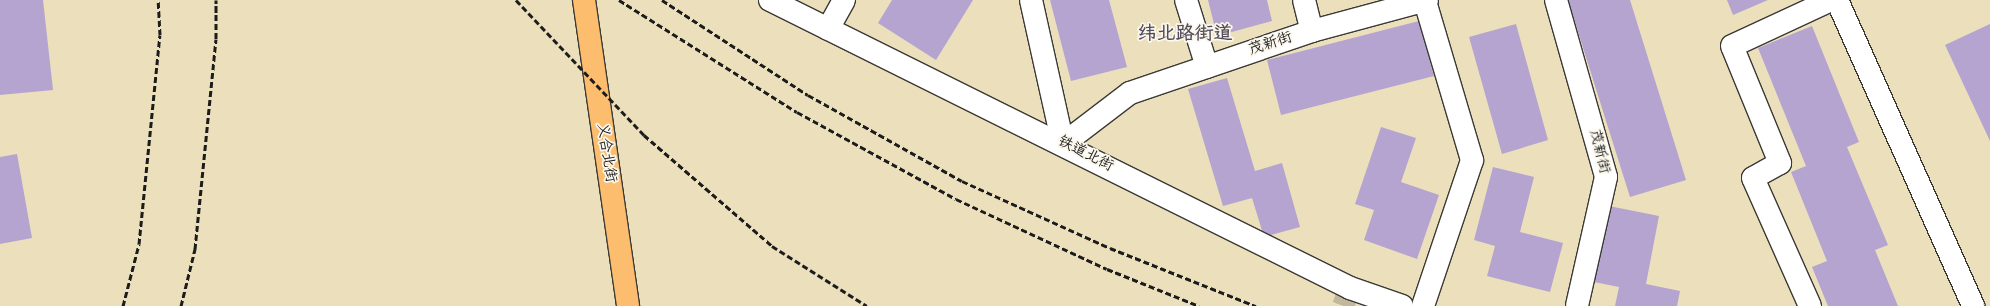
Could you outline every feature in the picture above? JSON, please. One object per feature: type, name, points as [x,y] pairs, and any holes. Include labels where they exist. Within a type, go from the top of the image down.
[{"type":"main road","name":"义合北街","points":[[584,0],[628,306]]},
{"type":"street","name":"铁道北街","points":[[770,0],[1063,144],[1350,288],[1402,306]]},
{"type":"street","points":[[828,29],[844,0]]},
{"type":"street","points":[[1031,0],[1063,144]]},
{"type":"street","points":[[1186,0],[1207,66]]},
{"type":"street","points":[[1304,0],[1312,31]]},
{"type":"street","points":[[1423,306],[1472,160],[1426,0]]},
{"type":"street","name":"茂新街","points":[[1063,144],[1130,92],[1312,31],[1426,0]]},
{"type":"street","name":"茂新街","points":[[1556,0],[1606,177],[1577,306]]},
{"type":"street","points":[[1810,306],[1754,178],[1780,163],[1732,46],[1832,0]]},
{"type":"street","points":[[1837,0],[1973,306]]},
{"type":"building","points":[[0,0],[43,0],[53,90],[0,95]]},
{"type":"building","points":[[892,0],[973,0],[936,60],[878,23]]},
{"type":"building","points":[[1050,0],[1109,0],[1127,67],[1071,81]]},
{"type":"building","points":[[1208,0],[1267,0],[1272,21],[1217,36]]},
{"type":"building","points":[[1568,0],[1630,0],[1686,180],[1630,197]]},
{"type":"building","points":[[1727,0],[1768,0],[1733,15]]},
{"type":"building","points":[[1419,21],[1434,76],[1281,115],[1267,60]]},
{"type":"building","points":[[1516,24],[1548,140],[1502,154],[1469,37]]},
{"type":"building","points":[[1990,24],[1990,141],[1945,45]]},
{"type":"building","points":[[1812,26],[1859,142],[1847,147],[1888,245],[1875,250],[1898,306],[1828,306],[1812,267],[1827,261],[1791,172],[1806,166],[1758,48]]},
{"type":"building","points":[[1227,78],[1255,171],[1282,163],[1300,227],[1264,237],[1252,198],[1223,206],[1188,89]]},
{"type":"building","points":[[1381,127],[1416,138],[1401,182],[1439,195],[1417,259],[1364,240],[1374,210],[1355,204]]},
{"type":"building","points":[[17,154],[32,238],[0,244],[0,157]]},
{"type":"building","points":[[1493,167],[1534,177],[1520,232],[1563,243],[1550,292],[1487,276],[1495,246],[1474,240]]},
{"type":"building","points":[[1604,205],[1659,216],[1646,284],[1680,291],[1677,306],[1615,306],[1619,287],[1589,281]]},
{"type":"tunnel","points":[[1343,306],[1350,288]]},
{"type":"railway","points":[[123,306],[139,244],[160,35],[158,0]]},
{"type":"railway","points":[[181,306],[195,249],[216,39],[216,0]]},
{"type":"railway","points":[[516,0],[644,135],[772,246],[867,306]]},
{"type":"railway","points":[[619,0],[797,112],[956,199],[1107,269],[1199,306]]},
{"type":"railway","points":[[662,0],[808,95],[962,181],[1110,248],[1256,306]]},
{"type":"district","name":"纬北路街道","points":[[1185,36]]}]
